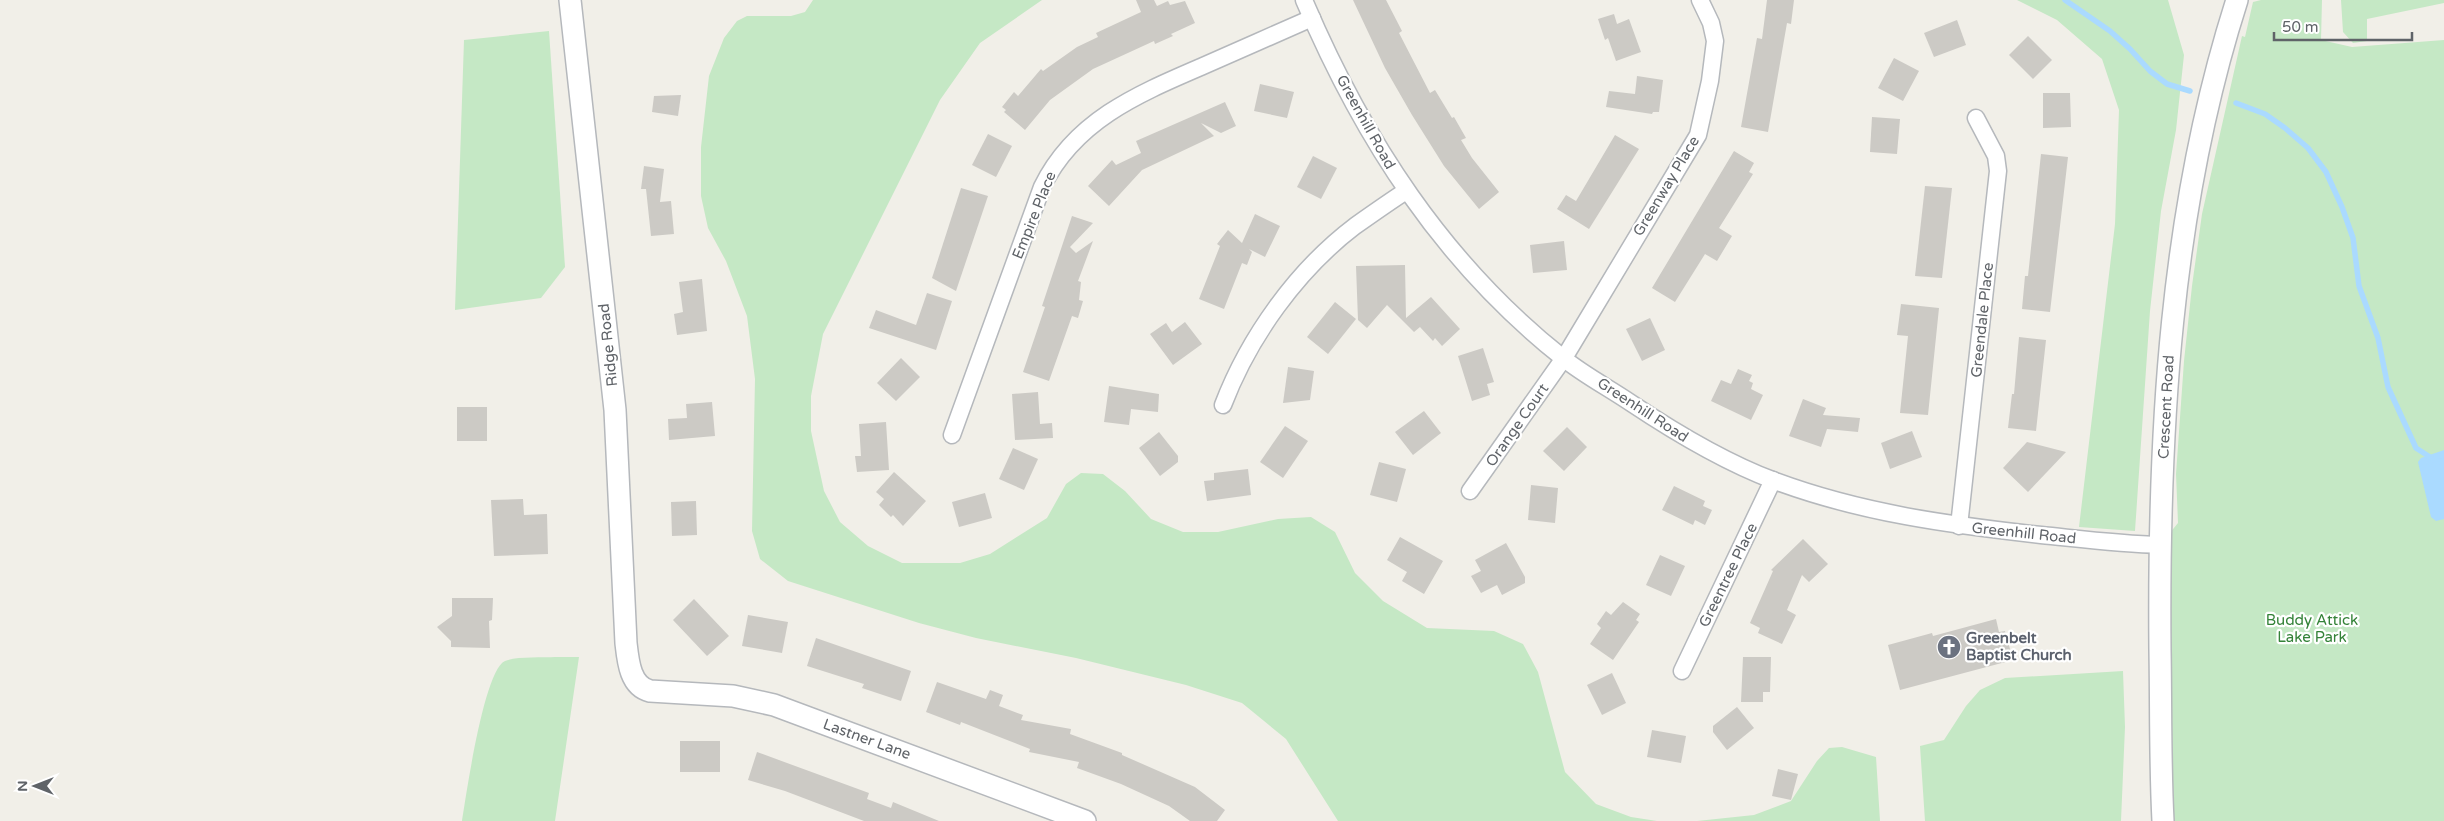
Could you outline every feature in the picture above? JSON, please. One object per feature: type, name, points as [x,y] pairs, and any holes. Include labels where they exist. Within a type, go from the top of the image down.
[{"type":"street","name":"Ridge Road","points":[[570,0],[615,410],[626,643],[632,674],[641,688]]},
{"type":"street","name":"Greenhill Road","points":[[1304,0],[1352,101],[1406,191],[1437,231],[1477,276],[1516,315],[1564,358],[1697,444],[1773,480],[1860,507],[1959,526],[2160,545]]},
{"type":"street","name":"Greenway Place","points":[[1564,358],[1698,135],[1710,81],[1715,41],[1711,22],[1700,0]]},
{"type":"street","name":"Crescent Road","points":[[2163,821],[2160,545],[2166,394],[2180,256],[2204,123],[2237,0]]},
{"type":"street","name":"Empire Place","points":[[952,435],[1042,187],[1054,166],[1071,144],[1095,121],[1140,93],[1312,18]]},
{"type":"street","name":"Greendale Place","points":[[1959,526],[1998,172],[1996,156],[1976,118]]},
{"type":"street","points":[[1223,405],[1236,374],[1254,342],[1296,284],[1320,258],[1354,227],[1406,191]]},
{"type":"street","name":"Orange Court","points":[[1470,491],[1564,358]]},
{"type":"street","name":"Greentree Place","points":[[1682,670],[1773,480]]},
{"type":"street","name":"Lastner Lane","points":[[641,688],[650,691],[733,696],[774,705],[1085,821]]},
{"type":"green space","points":[[813,0],[1042,0],[980,43],[940,100],[823,334],[811,396],[811,431],[824,491],[840,522],[868,546],[902,563],[960,563],[990,554],[1047,518],[1066,484],[1081,473],[1103,474],[1125,491],[1151,519],[1183,532],[1218,532],[1278,519],[1311,517],[1335,532],[1355,573],[1383,601],[1427,628],[1494,631],[1523,644],[1538,672],[1565,772],[1596,804],[1631,817],[1657,821],[1338,821],[1286,739],[1242,703],[1186,685],[1076,658],[976,638],[919,623],[788,581],[760,559],[752,531],[755,379],[747,316],[726,261],[708,228],[701,196],[701,147],[709,76],[724,38],[737,21],[747,16],[791,16],[805,12]]},
{"type":"green space","points":[[2017,0],[2168,0],[2184,55],[2176,130],[2161,211],[2150,311],[2135,531],[2079,527],[2115,224],[2119,110],[2102,59],[2057,20]]},
{"type":"green space","name":"Buddy Attick Lake Park","points":[[2261,0],[2322,0],[2321,40],[2352,47],[2444,40],[2444,821],[2165,821],[2160,545],[2178,523],[2176,474],[2184,361],[2202,214],[2242,36],[2245,37],[2253,2]]},
{"type":"green space","points":[[2341,0],[2444,0],[2444,3],[2367,19],[2367,41],[2353,43],[2343,32]]},
{"type":"green space","points":[[549,31],[565,267],[541,298],[455,310],[464,40]]},
{"type":"green space","points":[[579,657],[555,821],[462,821],[477,735],[483,709],[497,669],[510,659]]},
{"type":"green space","points":[[2123,671],[2125,727],[2121,821],[1925,821],[1920,746],[1944,740],[1966,706],[1980,690],[2005,678]]},
{"type":"green space","points":[[1842,747],[1876,757],[1880,821],[1697,821],[1754,815],[1791,801],[1817,761],[1829,748]]},
{"type":"water","points":[[2444,450],[2444,519],[2436,521],[2431,517],[2418,462],[2421,458]]},
{"type":"building","points":[[1136,0],[1154,0],[1157,6],[1168,1],[1170,5],[1185,1],[1195,23],[1171,34],[1173,36],[1155,44],[1154,41],[1093,69],[1050,100],[1025,130],[1004,112],[1006,110],[1002,107],[1014,92],[1018,96],[1041,69],[1043,71],[1077,47],[1098,37],[1096,33],[1141,12]]},
{"type":"building","points":[[1353,0],[1386,0],[1402,31],[1399,33],[1430,93],[1435,90],[1452,118],[1454,117],[1466,138],[1461,140],[1472,158],[1499,192],[1479,209],[1444,166],[1412,115],[1385,68]]},
{"type":"building","points":[[1767,0],[1794,0],[1791,24],[1787,23],[1768,132],[1741,127],[1757,38],[1762,39]]},
{"type":"building","points":[[1614,14],[1617,24],[1629,19],[1641,52],[1616,61],[1608,38],[1605,40],[1598,19]]},
{"type":"building","points":[[1957,20],[1966,45],[1934,57],[1924,33]]},
{"type":"building","points":[[2028,36],[2052,60],[2033,79],[2009,55]]},
{"type":"building","points":[[1894,58],[1919,71],[1903,101],[1878,88]]},
{"type":"building","points":[[1637,76],[1663,80],[1659,112],[1653,112],[1652,114],[1606,107],[1609,91],[1635,94]]},
{"type":"building","points":[[1260,84],[1294,92],[1287,118],[1254,111]]},
{"type":"building","points":[[2043,93],[2070,93],[2071,127],[2043,128]]},
{"type":"building","points":[[681,95],[678,116],[652,112],[654,96]]},
{"type":"building","points":[[1225,102],[1236,126],[1221,133],[1201,123],[1214,136],[1142,170],[1109,206],[1088,186],[1112,160],[1116,165],[1141,153],[1136,141]]},
{"type":"building","points":[[1872,117],[1900,119],[1897,154],[1870,152]]},
{"type":"building","points":[[988,134],[1012,146],[996,177],[972,165]]},
{"type":"building","points":[[1615,135],[1639,149],[1589,229],[1557,209],[1566,195],[1576,201]]},
{"type":"building","points":[[1734,151],[1754,163],[1749,172],[1753,174],[1719,228],[1732,236],[1717,261],[1705,254],[1675,302],[1652,288]]},
{"type":"building","points":[[2041,154],[2068,157],[2050,312],[2022,309],[2025,276],[2028,276]]},
{"type":"building","points":[[1313,156],[1337,168],[1321,199],[1297,187]]},
{"type":"building","points":[[644,166],[664,169],[660,202],[671,201],[674,234],[651,236],[646,189],[641,189]]},
{"type":"building","points":[[1925,186],[1952,188],[1942,278],[1915,276]]},
{"type":"building","points":[[961,188],[988,196],[956,291],[932,278]]},
{"type":"building","points":[[1255,214],[1280,226],[1265,257],[1249,249],[1252,252],[1247,265],[1242,263],[1224,309],[1199,299],[1220,246],[1217,244],[1228,230],[1242,243]]},
{"type":"building","points":[[1072,216],[1093,223],[1070,247],[1076,253],[1093,241],[1078,281],[1081,282],[1079,300],[1083,301],[1078,318],[1072,316],[1049,381],[1023,372],[1045,307],[1042,306]]},
{"type":"building","points":[[1564,241],[1567,270],[1533,273],[1530,245]]},
{"type":"building","points":[[1405,265],[1406,318],[1431,297],[1460,329],[1442,346],[1435,338],[1433,341],[1420,327],[1414,332],[1387,305],[1367,328],[1358,320],[1356,266]]},
{"type":"building","points":[[702,279],[707,331],[677,335],[674,314],[683,312],[679,282]]},
{"type":"building","points":[[927,293],[952,301],[936,350],[869,328],[876,310],[916,325]]},
{"type":"building","points":[[1335,302],[1356,319],[1328,354],[1307,337]]},
{"type":"building","points":[[1901,304],[1939,308],[1928,415],[1900,413],[1908,336],[1897,335]]},
{"type":"building","points":[[1650,318],[1665,350],[1642,361],[1626,329]]},
{"type":"building","points":[[1185,322],[1202,344],[1173,365],[1150,334],[1166,323],[1172,332]]},
{"type":"building","points":[[2019,337],[2046,340],[2036,431],[2008,428],[2012,394],[2014,394]]},
{"type":"building","points":[[1483,348],[1494,382],[1487,384],[1490,395],[1472,401],[1458,356]]},
{"type":"building","points":[[901,358],[920,377],[896,401],[877,383]]},
{"type":"building","points":[[1288,367],[1314,371],[1310,400],[1283,403]]},
{"type":"building","points":[[1738,369],[1752,375],[1749,381],[1753,383],[1751,389],[1763,395],[1751,420],[1711,401],[1721,380],[1731,384]]},
{"type":"building","points":[[1109,386],[1159,394],[1158,412],[1131,409],[1129,425],[1104,422]]},
{"type":"building","points":[[1038,392],[1040,424],[1052,423],[1053,438],[1015,440],[1012,394]]},
{"type":"building","points":[[1803,399],[1826,408],[1823,415],[1860,418],[1858,432],[1827,429],[1821,447],[1789,436]]},
{"type":"building","points":[[712,402],[715,436],[669,440],[668,419],[687,418],[686,404]]},
{"type":"building","points":[[457,407],[487,407],[487,441],[457,441]]},
{"type":"building","points":[[1424,411],[1441,433],[1413,455],[1395,432]]},
{"type":"building","points":[[886,422],[889,470],[857,472],[855,456],[861,456],[859,424]]},
{"type":"building","points":[[1285,426],[1308,441],[1283,478],[1260,462]]},
{"type":"building","points":[[1567,427],[1587,447],[1564,471],[1543,451]]},
{"type":"building","points":[[1912,431],[1922,457],[1890,469],[1881,443]]},
{"type":"building","points":[[1159,432],[1178,456],[1178,462],[1160,476],[1139,448]]},
{"type":"building","points":[[2027,442],[2066,452],[2028,492],[2003,468]]},
{"type":"building","points":[[1013,448],[1038,459],[1024,490],[999,479]]},
{"type":"building","points":[[1379,462],[1406,469],[1397,502],[1370,495]]},
{"type":"building","points":[[1248,469],[1251,495],[1207,501],[1204,481],[1214,480],[1214,473]]},
{"type":"building","points":[[894,472],[926,501],[903,526],[893,515],[891,517],[879,505],[884,499],[876,492]]},
{"type":"building","points":[[1531,485],[1558,488],[1555,523],[1528,520]]},
{"type":"building","points":[[1674,486],[1705,501],[1703,506],[1712,510],[1705,525],[1695,520],[1693,525],[1662,510]]},
{"type":"building","points":[[985,493],[992,518],[959,527],[952,502]]},
{"type":"building","points":[[523,499],[524,515],[547,514],[548,554],[494,556],[491,500]]},
{"type":"building","points":[[696,501],[697,535],[672,536],[671,502]]},
{"type":"building","points":[[1400,537],[1443,561],[1424,594],[1402,581],[1407,572],[1387,560]]},
{"type":"building","points":[[1803,539],[1828,564],[1809,582],[1802,575],[1787,610],[1796,615],[1782,644],[1758,633],[1760,628],[1750,623],[1773,571],[1771,570]]},
{"type":"building","points":[[1506,543],[1525,577],[1525,583],[1502,595],[1497,585],[1481,593],[1471,576],[1481,571],[1475,560]]},
{"type":"building","points":[[1660,555],[1685,566],[1671,596],[1646,585]]},
{"type":"building","points":[[452,598],[493,598],[492,620],[489,621],[490,648],[451,647],[451,641],[437,627],[452,616]]},
{"type":"building","points":[[694,599],[729,636],[707,656],[673,620]]},
{"type":"building","points":[[1623,602],[1640,614],[1636,620],[1639,622],[1613,660],[1590,644],[1601,628],[1597,624],[1606,611],[1611,615]]},
{"type":"building","points":[[748,615],[788,622],[782,653],[742,646]]},
{"type":"building","name":"Greenbelt Baptist Church","points":[[1996,619],[1999,632],[2005,631],[2013,660],[1900,690],[1888,645],[1932,633],[1933,636]]},
{"type":"building","points":[[816,638],[911,671],[901,701],[862,688],[864,684],[807,666]]},
{"type":"building","points":[[1743,657],[1771,657],[1770,692],[1763,692],[1763,702],[1741,702]]},
{"type":"building","points":[[1612,673],[1626,703],[1602,715],[1587,685]]},
{"type":"building","points":[[937,682],[986,699],[990,690],[1003,695],[999,706],[1023,715],[1021,720],[1071,729],[1070,734],[1122,753],[1122,755],[1195,787],[1225,810],[1217,821],[1190,821],[1169,806],[1121,784],[1077,768],[1079,762],[1029,752],[1030,749],[961,722],[960,725],[926,712]]},
{"type":"building","points":[[1737,707],[1754,728],[1727,750],[1713,732],[1713,726]]},
{"type":"building","points":[[1652,730],[1686,736],[1681,763],[1647,757]]},
{"type":"building","points":[[680,741],[720,741],[720,772],[680,772]]},
{"type":"building","points":[[757,752],[869,793],[867,799],[891,808],[893,802],[939,821],[864,821],[785,791],[748,780]]},
{"type":"building","points":[[1778,769],[1798,774],[1791,800],[1772,796]]},
{"type":"waterway","points":[[2065,0],[2110,31],[2150,71],[2167,84],[2190,91]]},
{"type":"waterway","points":[[2236,103],[2265,114],[2285,128],[2308,148],[2326,172],[2342,207],[2353,238],[2359,286],[2378,338],[2388,387],[2416,448],[2436,461],[2444,462]]},
{"type":"place","name":"Greenbelt Baptist Church","points":[[1949,647]]}]
